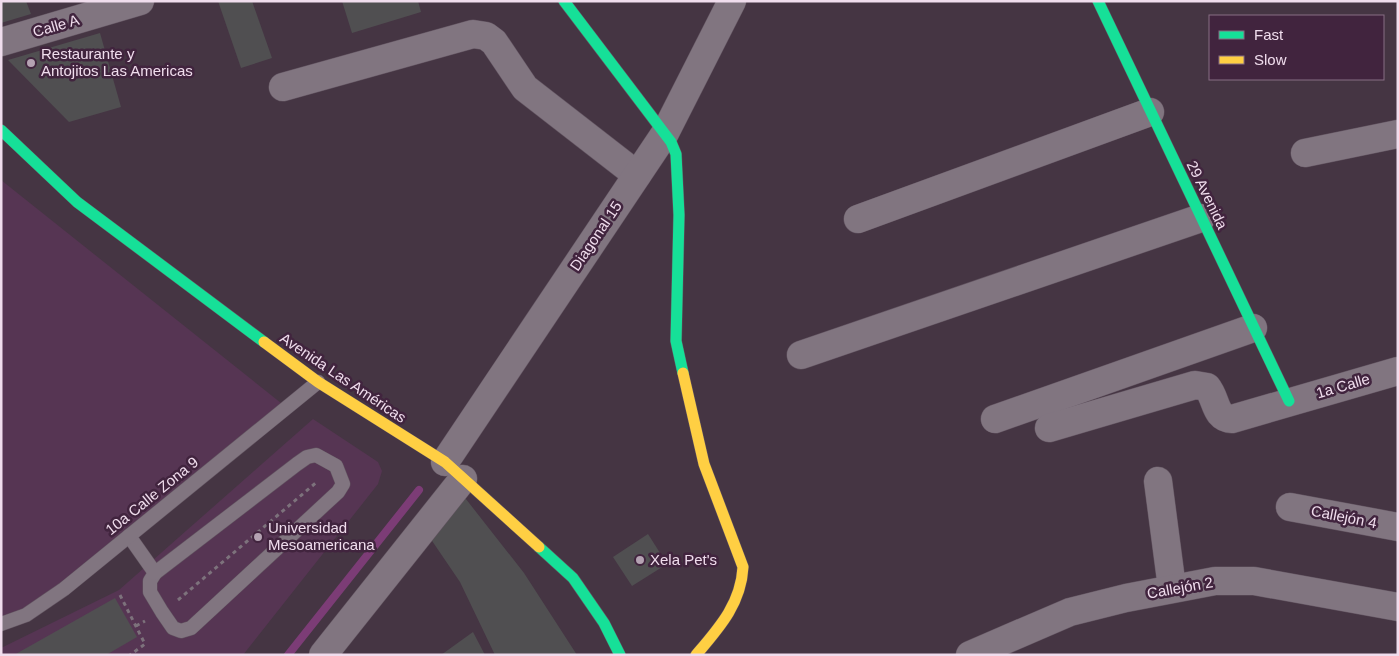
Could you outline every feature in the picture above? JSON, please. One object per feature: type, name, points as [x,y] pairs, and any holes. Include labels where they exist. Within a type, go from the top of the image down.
[{"type":"street","name":"Calle A","points":[[1,42],[140,1]]},
{"type":"street","points":[[564,1],[671,142],[676,154],[679,215],[676,340],[704,464],[742,567],[743,580],[740,594],[732,610],[696,655]]},
{"type":"street","name":"Diagonal 15","points":[[322,655],[454,470],[637,175],[664,135],[732,1]]},
{"type":"street","name":"29 Avenida","points":[[1098,1],[1289,401]]},
{"type":"street","points":[[283,87],[473,34],[486,36],[494,42],[525,88],[637,175]]},
{"type":"street","points":[[858,219],[1150,112]]},
{"type":"street","name":"Avenida Las Américas","points":[[1,130],[24,154],[77,202],[318,382],[454,470],[573,578],[604,623],[620,655]]},
{"type":"street","points":[[1305,154],[1398,134]]},
{"type":"street","points":[[801,355],[1201,218]]},
{"type":"street","points":[[995,419],[1254,328]]},
{"type":"street","name":"1a Calle","points":[[1049,428],[1195,385],[1202,385],[1211,392],[1220,415],[1224,418],[1242,417],[1289,401],[1398,371]]},
{"type":"street","points":[[1158,481],[1172,588]]},
{"type":"street","name":"Callejón 4","points":[[1290,507],[1398,527]]},
{"type":"street","name":"Callejón 2","points":[[970,655],[1070,612],[1172,588],[1215,581],[1254,581],[1398,607]]},
{"type":"lane","name":"10a Calle Zona 9","points":[[1,624],[26,615],[57,594],[318,382]]},
{"type":"lane","points":[[316,455],[336,466],[342,484],[338,492],[192,628],[181,631],[173,628],[150,592],[150,581],[155,573],[307,457],[316,455]]},
{"type":"lane","points":[[129,536],[155,573]]},
{"type":"path","points":[[136,626],[162,612],[336,466]]},
{"type":"path","points":[[120,595],[145,644],[130,655]]},
{"type":"shaded area","points":[[1,180],[286,407],[26,615],[1,622]]},
{"type":"shaded area","name":"Universidad Mesoamericana","points":[[313,419],[378,462],[382,471],[378,484],[243,655],[1,655],[1,648],[119,590]]},
{"type":"building","points":[[1,1],[26,1],[31,14],[1,23]]},
{"type":"building","points":[[218,1],[252,1],[272,58],[241,68]]},
{"type":"building","points":[[342,1],[418,1],[421,12],[352,33]]},
{"type":"building","points":[[100,33],[121,107],[69,122],[8,60]]},
{"type":"building","points":[[462,494],[524,573],[577,655],[495,655],[460,582],[426,532]]},
{"type":"building","name":"Xela Pet's","points":[[648,534],[667,564],[632,586],[613,557]]},
{"type":"building","points":[[115,598],[137,637],[106,655],[14,655]]},
{"type":"building","points":[[473,632],[485,655],[441,655]]},
{"type":"waterway","points":[[288,655],[419,490]]},
{"type":"traffic: fast","points":[[564,1],[671,142],[676,154],[679,215],[676,341],[683,373]]},
{"type":"traffic: fast","points":[[1098,1],[1289,401]]},
{"type":"traffic: fast","points":[[1,130],[77,202],[264,342]]},
{"type":"traffic: fast","points":[[539,547],[573,578],[604,623],[620,655]]},
{"type":"traffic: slow","points":[[264,342],[318,382],[445,462],[539,547]]},
{"type":"traffic: slow","points":[[683,373],[704,464],[743,567],[738,593],[733,604],[713,635],[696,655]]},
{"type":"place","name":"Restaurante y Antojitos Las Americas","points":[[31,63]]},
{"type":"place","name":"Universidad Mesoamericana","points":[[258,537]]},
{"type":"place","name":"Xela Pet's","points":[[640,560]]}]
